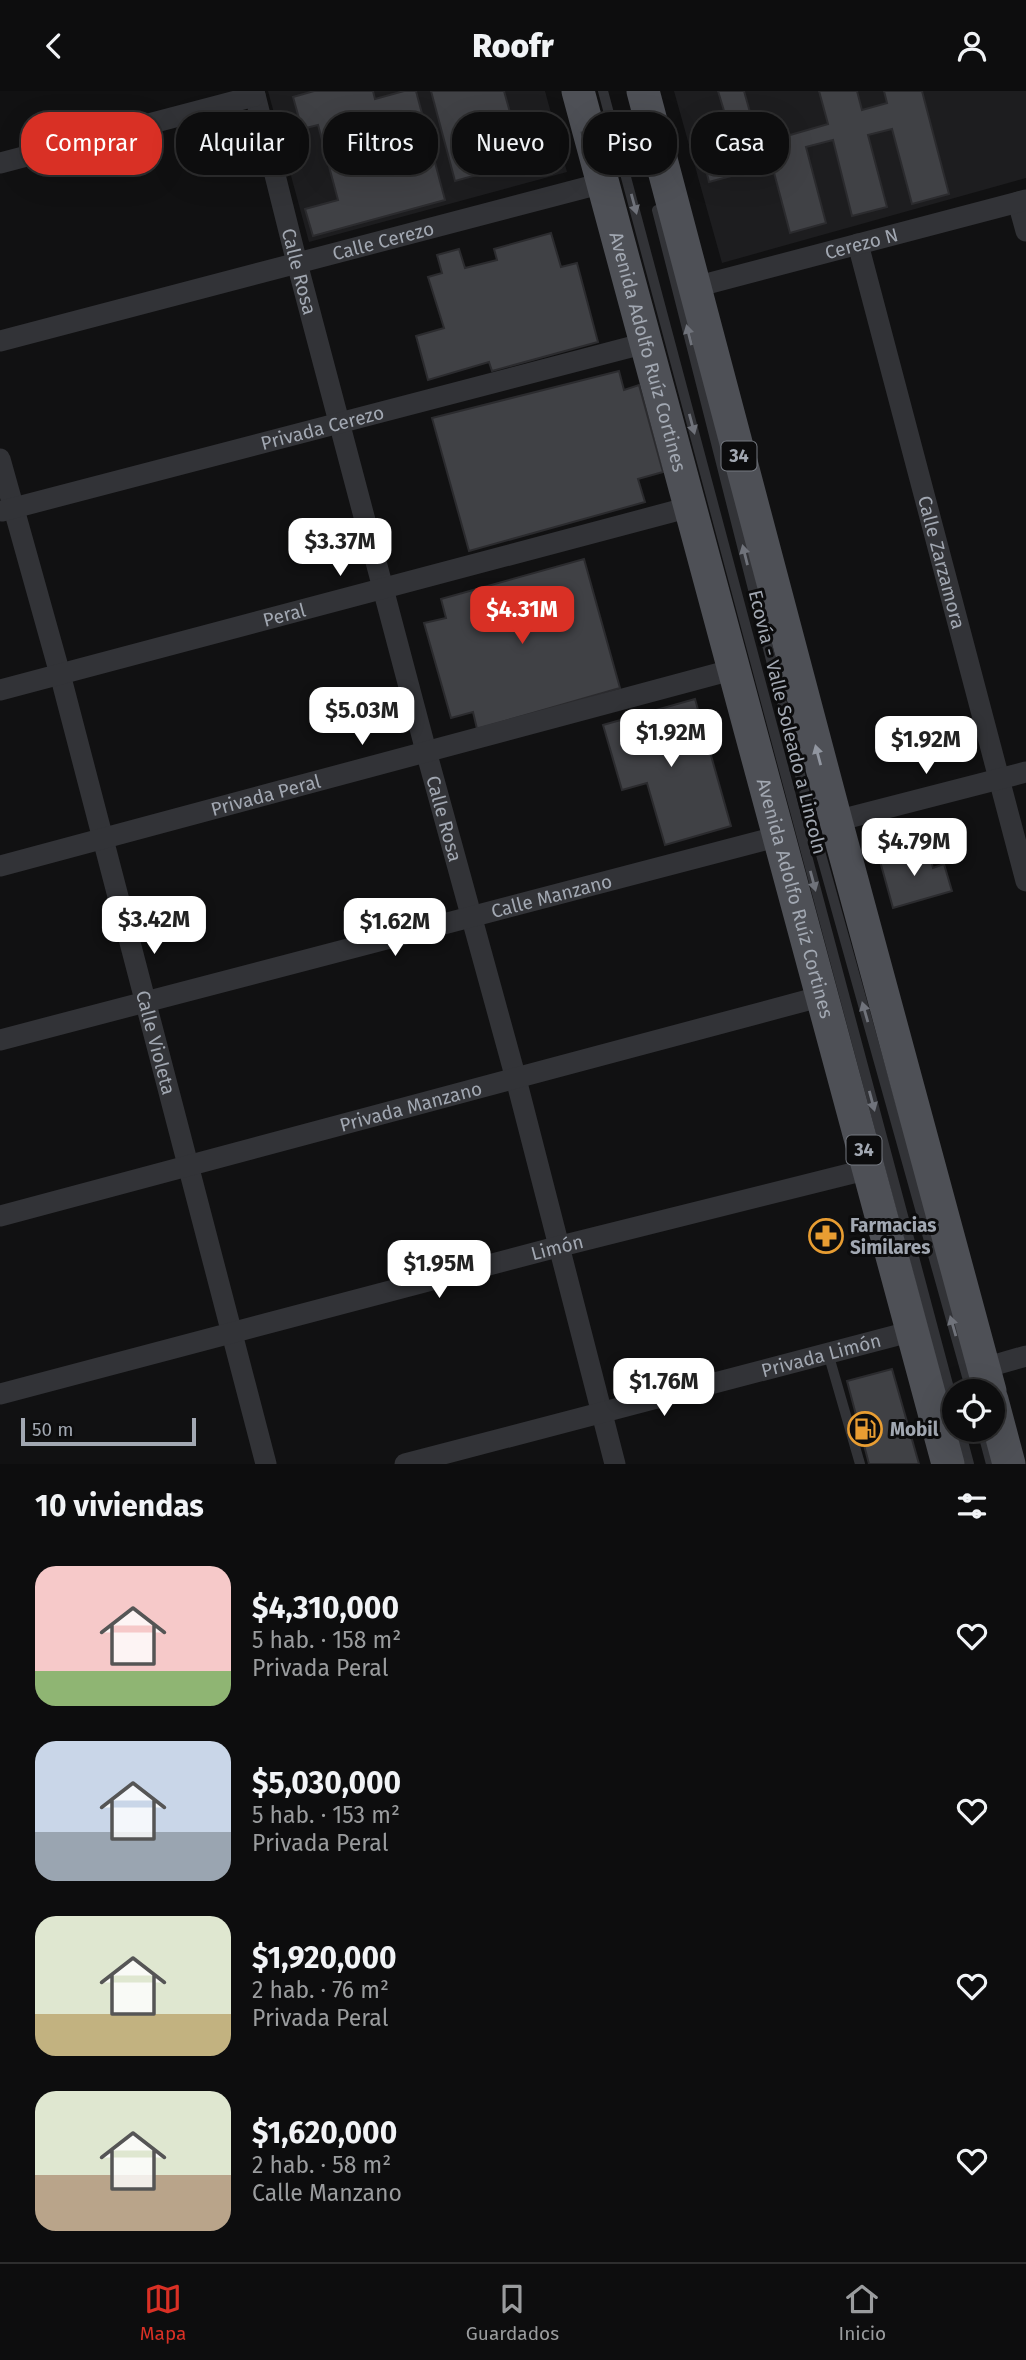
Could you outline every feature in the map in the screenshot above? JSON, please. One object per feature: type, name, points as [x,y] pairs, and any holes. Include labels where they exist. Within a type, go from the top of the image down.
[{"type":"main road","name":"Avenida Adolfo Ruíz Cortines","points":[[578,91],[948,1464]]},
{"type":"main road","name":"34","points":[[649,102],[980,1379]]},
{"type":"main road","points":[[1003,1442],[1009,1464]]},
{"type":"street","points":[[0,163],[255,93]]},
{"type":"street","name":"Calle Rosa","points":[[255,93],[297,263],[516,1079],[557,1247],[615,1464]]},
{"type":"street","name":"Calle Cerezo","points":[[0,341],[603,183]]},
{"type":"street","points":[[1022,201],[1026,232]]},
{"type":"street","name":"Cerezo N","points":[[695,287],[1022,201]]},
{"type":"street","name":"Calle Zarzamora","points":[[858,244],[1026,881]]},
{"type":"street","name":"Privada Cerezo","points":[[6,509],[646,343]]},
{"type":"street","name":"Calle Violeta","points":[[0,459],[6,509],[60,674],[266,1464]]},
{"type":"street","name":"Peral","points":[[0,690],[690,507]]},
{"type":"street","name":"Privada Peral","points":[[0,866],[735,669]]},
{"type":"street","points":[[836,821],[1026,772]]},
{"type":"street","name":"Calle Manzano","points":[[0,1040],[780,836]]},
{"type":"street","name":"Privada Manzano","points":[[0,1216],[823,996]]},
{"type":"street","name":"Limón","points":[[0,1394],[869,1168]]},
{"type":"street","name":"Privada Limón","points":[[405,1464],[912,1331]]},
{"type":"street","points":[[988,1379],[1026,1356]]},
{"type":"lane","points":[[603,91],[946,1379]]},
{"type":"lane","name":"Ecovía - Valle Soleado a Lincoln","points":[[654,198],[813,826],[980,1379]]},
{"type":"lane","points":[[828,1353],[860,1464]]},
{"type":"lane","points":[[963,1442],[969,1464]]},
{"type":"lane","points":[[985,1442],[991,1464]]},
{"type":"path","points":[[581,134],[649,102]]},
{"type":"shaded area","points":[[268,91],[545,91],[551,112],[452,112],[452,175],[556,175],[309,242],[291,175],[309,175],[309,112],[274,112]]},
{"type":"shaded area","points":[[674,91],[1026,91],[1026,178],[722,263],[697,175],[789,175],[789,112],[691,112],[691,152]]},
{"type":"building","points":[[314,91],[373,91],[375,99],[404,91],[416,91],[422,112],[323,112],[323,144],[318,125],[309,127],[309,112],[297,112],[293,97]]},
{"type":"building","points":[[431,91],[504,91],[510,112],[452,112],[452,170]]},
{"type":"building","points":[[718,91],[744,91],[750,112],[724,112]]},
{"type":"building","points":[[819,91],[857,91],[862,110],[887,103],[884,91],[922,91],[949,194],[912,204],[892,129],[868,135],[887,207],[852,216],[833,140],[806,147],[826,223],[790,233],[775,175],[789,175],[789,135],[828,124]]},
{"type":"building","points":[[438,174],[445,200],[313,236],[305,209],[338,200],[331,175]]},
{"type":"building","points":[[453,175],[477,175],[455,181]]},
{"type":"building","points":[[707,175],[735,175],[709,182]]},
{"type":"building","points":[[551,233],[561,267],[577,263],[598,342],[492,371],[489,362],[428,380],[416,336],[444,328],[428,277],[442,273],[437,255],[459,249],[465,268],[497,260],[494,249]]},
{"type":"building","points":[[619,371],[624,390],[639,385],[663,472],[638,479],[645,502],[469,551],[432,418]]},
{"type":"building","points":[[584,559],[620,688],[477,729],[473,712],[451,718],[424,623],[446,618],[441,599]]},
{"type":"building","points":[[695,699],[731,826],[665,845],[647,783],[622,790],[603,725]]},
{"type":"building","points":[[927,846],[933,868],[944,864],[952,891],[893,908],[880,861]]},
{"type":"building","points":[[892,1369],[919,1464],[869,1464],[847,1381]]},
{"type":"place","name":"Farmacias Similares","points":[[826,1236]]},
{"type":"place","name":"Mobil","points":[[865,1429]]}]
